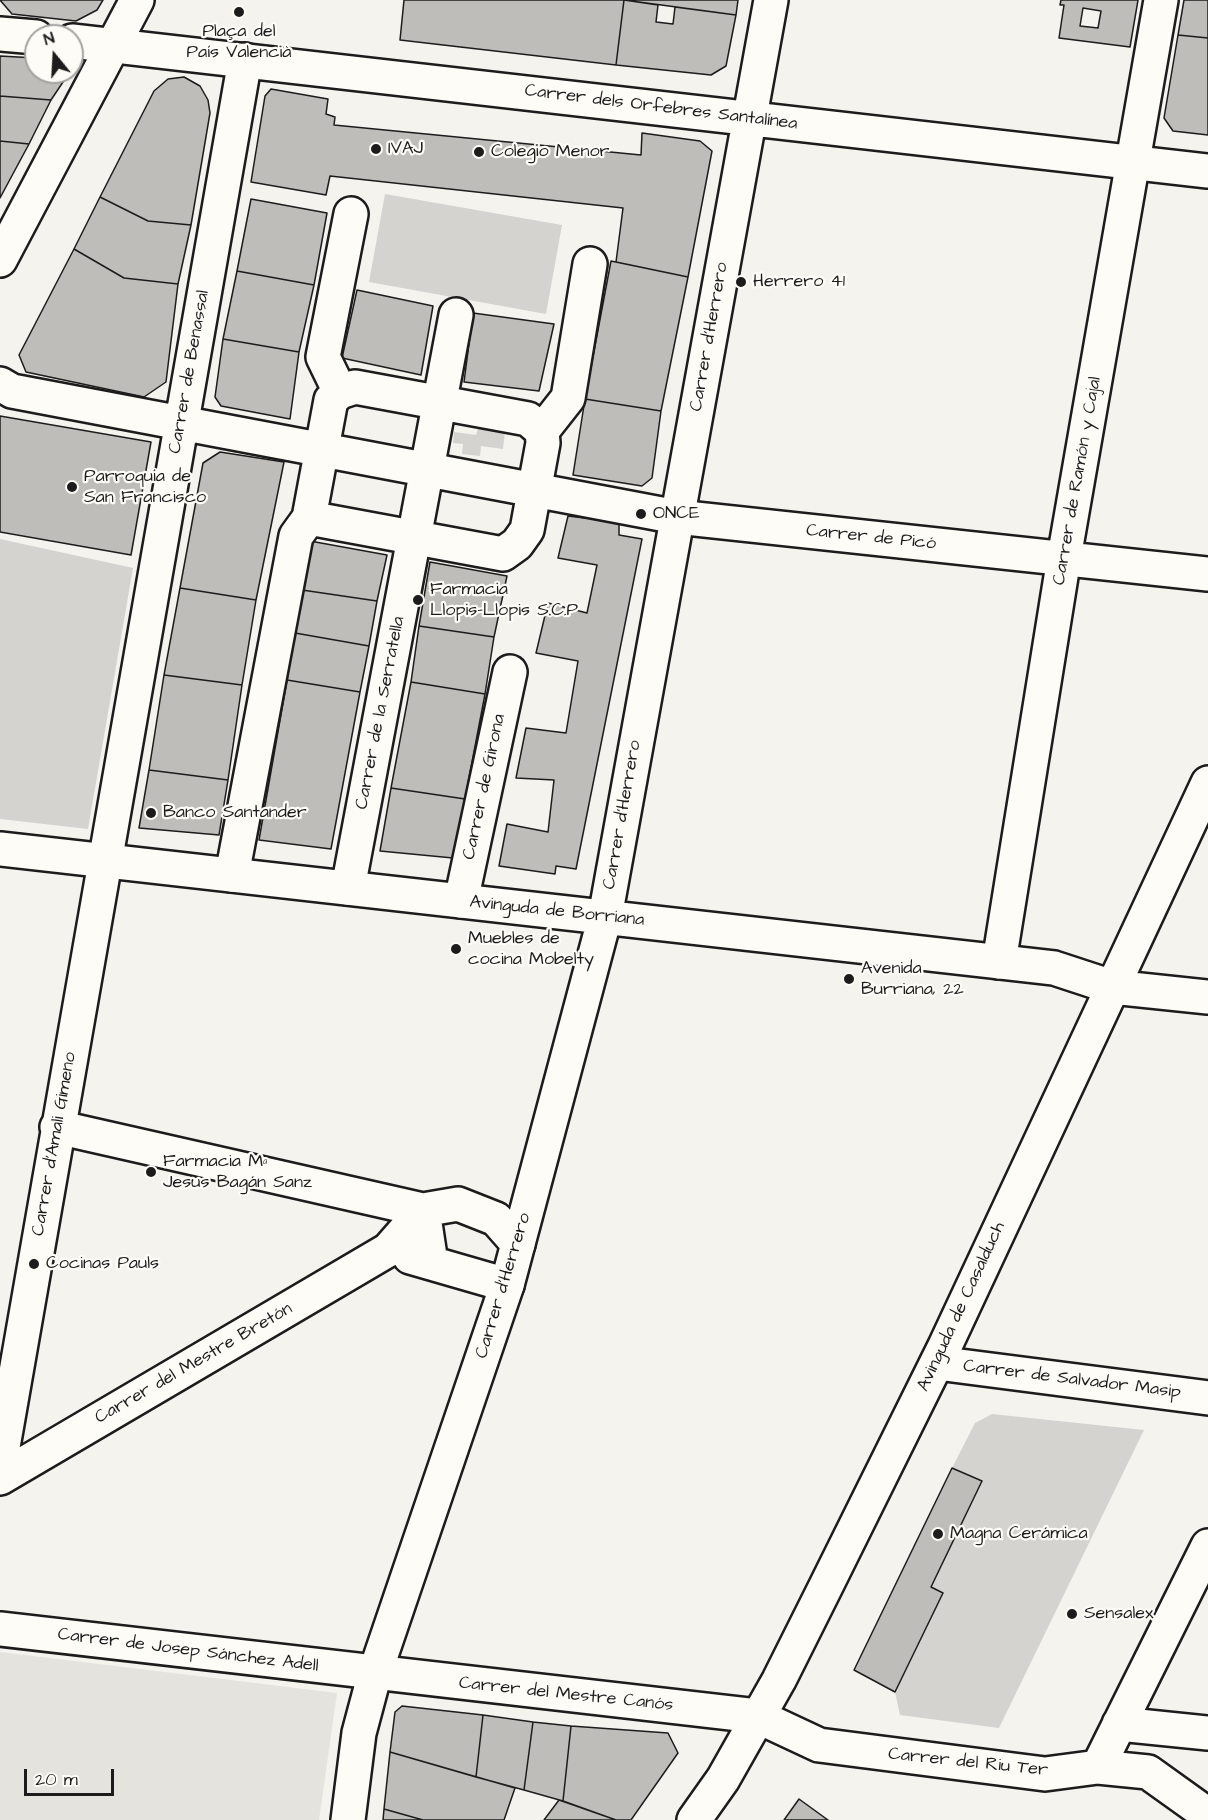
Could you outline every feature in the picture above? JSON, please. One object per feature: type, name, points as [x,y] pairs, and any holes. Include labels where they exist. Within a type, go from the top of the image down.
[{"type":"street","points":[[0,260],[137,0]]},
{"type":"street","name":"Carrer d'Herrero","points":[[348,1820],[359,1733],[375,1673],[507,1285],[605,917],[771,0]]},
{"type":"street","name":"Carrer de Ramón y Cajal","points":[[999,962],[1064,558],[1161,0]]},
{"type":"street","points":[[0,34],[24,36]]},
{"type":"street","name":"Carrer dels Orfebres Santalínea","points":[[84,42],[1208,171]]},
{"type":"street","name":"Carrer de Benassal","points":[[106,861],[245,60]]},
{"type":"street","points":[[340,392],[323,357],[351,214]]},
{"type":"street","points":[[309,518],[503,554],[517,544],[527,530],[543,443],[542,431],[568,398],[590,264]]},
{"type":"street","name":"Carrer de la Serratella","points":[[348,888],[456,315]]},
{"type":"street","name":"Carrer de Picó","points":[[0,384],[12,391],[677,517],[1208,574]]},
{"type":"street","points":[[232,875],[296,536],[309,518],[331,400],[340,392],[355,387],[528,419],[542,431]]},
{"type":"street","name":"Carrer de Girona","points":[[461,901],[510,672]]},
{"type":"street","name":"Avinguda de Casalduch","points":[[694,1820],[723,1779],[779,1680],[937,1363],[1208,783]]},
{"type":"street","name":"Avinguda de Borriana","points":[[0,849],[1054,968],[1112,987],[1208,998]]},
{"type":"street","name":"Carrer d'Amali Gimeno","points":[[0,1464],[57,1127],[106,861]]},
{"type":"street","points":[[57,1127],[423,1210],[458,1204],[496,1219],[518,1244]]},
{"type":"street","points":[[423,1210],[431,1263]]},
{"type":"street","name":"Carrer del Mestre Bretón","points":[[0,1478],[388,1250],[423,1210]]},
{"type":"street","points":[[388,1250],[507,1285]]},
{"type":"street","name":"Carrer de Salvador Masip","points":[[937,1363],[1208,1398]]},
{"type":"street","points":[[1098,1767],[1208,1546]]},
{"type":"street","name":"Carrer de Josep Sánchez Adell","points":[[0,1629],[375,1673]]},
{"type":"street","name":"Carrer del Mestre Canós","points":[[375,1673],[757,1716]]},
{"type":"street","name":"Carrer del Riu Ter","points":[[757,1716],[819,1745],[1045,1774],[1098,1767],[1148,1772],[1208,1815]]},
{"type":"street","points":[[1119,1724],[1208,1733]]},
{"type":"shaded area","points":[[385,194],[562,225],[546,314],[369,282]]},
{"type":"shaded area","points":[[478,428],[505,431],[503,449],[481,446],[480,456],[462,454],[463,444],[453,443],[454,432],[476,435]]},
{"type":"shaded area","points":[[0,539],[133,568],[88,829],[0,819]]},
{"type":"shaded area","points":[[992,1414],[1144,1430],[999,1728],[900,1715],[895,1692],[943,1593],[931,1587],[981,1481],[952,1468],[975,1423]]},
{"type":"shaded area","points":[[0,1652],[337,1693],[319,1820],[0,1820]]},
{"type":"building","points":[[0,0],[103,0],[97,10],[76,21],[12,14]]},
{"type":"building","points":[[404,0],[624,0],[616,65],[400,40]]},
{"type":"building","points":[[624,0],[738,0],[736,15]]},
{"type":"building","points":[[624,0],[658,5],[656,22],[673,24],[675,7],[736,15],[726,66],[711,75],[616,65]]},
{"type":"building","points":[[1061,0],[1138,0],[1130,47],[1059,38],[1064,5],[1060,5]],"holes":[[[1083,8],[1101,11],[1098,28],[1080,26]]]},
{"type":"building","points":[[1184,0],[1208,0],[1208,38],[1178,35]]},
{"type":"building","points":[[1178,35],[1208,38],[1208,135],[1173,131],[1164,118]]},
{"type":"building","points":[[0,56],[24,57],[24,84],[62,84],[51,100],[0,96]]},
{"type":"building","points":[[184,77],[200,86],[208,100],[210,113],[191,225],[148,221],[100,197],[154,91],[168,79]]},
{"type":"building","points":[[271,89],[328,99],[326,114],[335,117],[334,125],[641,155],[642,133],[700,141],[712,151],[688,277],[616,262],[623,208],[330,176],[326,195],[251,182],[265,96]]},
{"type":"building","points":[[0,96],[51,100],[29,144],[0,141]]},
{"type":"building","points":[[0,141],[29,144],[0,198]]},
{"type":"building","points":[[100,197],[148,221],[191,225],[178,284],[124,278],[74,249]]},
{"type":"building","points":[[251,199],[327,213],[314,285],[237,271]]},
{"type":"building","points":[[74,249],[124,278],[178,284],[166,382],[144,397],[26,372],[19,355]]},
{"type":"building","points":[[611,261],[688,277],[661,411],[585,399]]},
{"type":"building","points":[[237,271],[314,285],[299,352],[223,339]]},
{"type":"building","points":[[357,290],[433,306],[421,375],[342,358]]},
{"type":"building","points":[[473,313],[554,324],[539,391],[464,382]]},
{"type":"building","points":[[223,339],[299,352],[290,419],[221,406],[215,397]]},
{"type":"building","points":[[585,399],[661,411],[652,478],[642,486],[573,475]]},
{"type":"building","name":"Parroquia de San Francisco","points":[[0,416],[151,442],[131,555],[0,532]]},
{"type":"building","points":[[220,452],[284,462],[256,600],[180,588],[203,463]]},
{"type":"building","points":[[568,516],[619,522],[619,535],[642,539],[576,869],[556,866],[555,874],[499,866],[507,824],[548,832],[554,780],[516,778],[526,728],[566,733],[578,661],[536,653],[548,603],[587,613],[597,565],[558,558]]},
{"type":"building","points":[[310,541],[387,555],[377,601],[302,590]]},
{"type":"building","points":[[430,562],[507,576],[494,637],[419,626]]},
{"type":"building","points":[[180,588],[256,600],[242,685],[164,675]]},
{"type":"building","points":[[302,590],[377,601],[369,646],[295,633]]},
{"type":"building","points":[[419,626],[494,637],[485,694],[411,682]]},
{"type":"building","points":[[295,633],[369,646],[360,692],[287,680]]},
{"type":"building","points":[[164,675],[242,685],[228,780],[149,770]]},
{"type":"building","points":[[287,680],[360,692],[331,849],[259,840]]},
{"type":"building","points":[[411,682],[485,694],[465,799],[391,788]]},
{"type":"building","points":[[149,770],[228,780],[219,835],[139,828]]},
{"type":"building","points":[[391,788],[465,799],[453,858],[380,851]]},
{"type":"building","name":"Magna Cerámica","points":[[952,1468],[982,1481],[931,1587],[943,1593],[895,1692],[854,1670]]},
{"type":"building","points":[[402,1706],[483,1715],[476,1777],[390,1752],[395,1712]]},
{"type":"building","points":[[483,1715],[533,1722],[524,1790],[476,1777]]},
{"type":"building","points":[[533,1722],[571,1726],[563,1801],[524,1790]]},
{"type":"building","points":[[571,1726],[668,1733],[678,1753],[631,1820],[616,1820],[563,1801]]},
{"type":"building","points":[[390,1752],[515,1788],[504,1820],[423,1820],[384,1809]]},
{"type":"building","points":[[799,1799],[828,1820],[784,1820]]},
{"type":"building","points":[[559,1800],[616,1820],[544,1820]]},
{"type":"building","points":[[384,1809],[423,1820],[383,1820]]},
{"type":"place","name":"Plaça del País Valencià","points":[[239,12]]},
{"type":"place","name":"IVAJ","points":[[376,149]]},
{"type":"place","name":"Colegio Menor","points":[[479,152]]},
{"type":"place","name":"Herrero 41","points":[[741,282]]},
{"type":"place","name":"Parroquia de San Francisco","points":[[72,487]]},
{"type":"place","name":"ONCE","points":[[641,514]]},
{"type":"place","name":"Farmacia Llopis-Llopis S.C.P","points":[[418,600]]},
{"type":"place","name":"Banco Santander","points":[[151,813]]},
{"type":"place","name":"Muebles de cocina Mobelty","points":[[456,949]]},
{"type":"place","name":"Avenida Burriana, 22","points":[[849,979]]},
{"type":"place","name":"Farmacia Mª Jesus Bagán Sanz","points":[[151,1172]]},
{"type":"place","name":"Cocinas Pauls","points":[[34,1264]]},
{"type":"place","name":"Magna Cerámica","points":[[938,1534]]},
{"type":"place","name":"Sensalex","points":[[1072,1614]]}]
